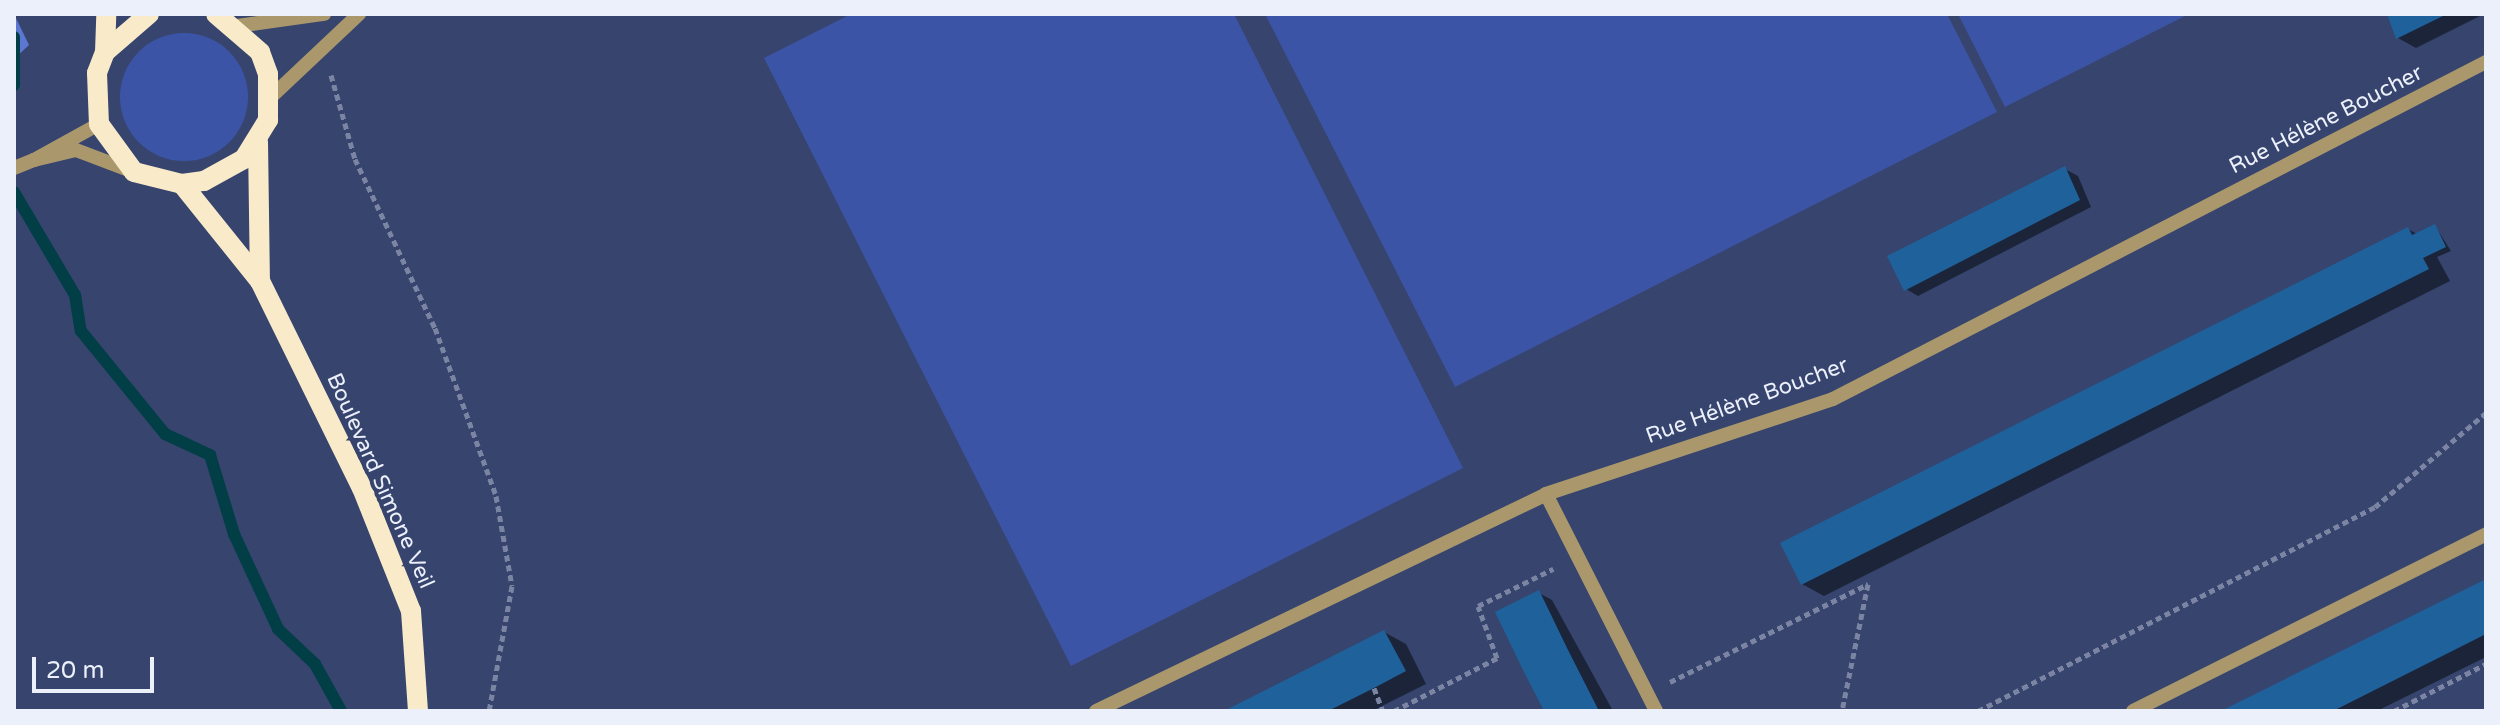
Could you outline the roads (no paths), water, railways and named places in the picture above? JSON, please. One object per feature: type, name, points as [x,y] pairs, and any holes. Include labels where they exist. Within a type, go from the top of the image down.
[{"type":"main road","points":[[106,14],[105,52],[97,73],[99,124],[134,172],[182,184],[225,173],[258,142],[271,97],[260,52],[237,26],[216,14]]},
{"type":"main road","points":[[105,52],[149,14]]},
{"type":"main road","name":"Boulevard Simone Veil","points":[[258,142],[260,281]]},
{"type":"main road","name":"Boulevard Simone Veil","points":[[182,184],[260,281],[362,488],[411,611],[418,711]]},
{"type":"street","points":[[237,26],[324,14]]},
{"type":"street","points":[[271,97],[322,53],[359,14]]},
{"type":"street","name":"Rue Hélène Boucher","points":[[1096,711],[1546,494],[1833,399],[2486,62]]},
{"type":"street","points":[[14,168],[99,124]]},
{"type":"street","points":[[34,160],[76,150],[134,172]]},
{"type":"street","points":[[1546,494],[1656,711]]},
{"type":"street","points":[[2133,711],[2486,534]]},
{"type":"waterway","points":[[14,37],[14,85]]},
{"type":"waterway","points":[[14,192],[75,295],[81,331],[165,434],[210,455],[234,534],[278,629],[315,664],[341,711]]}]
